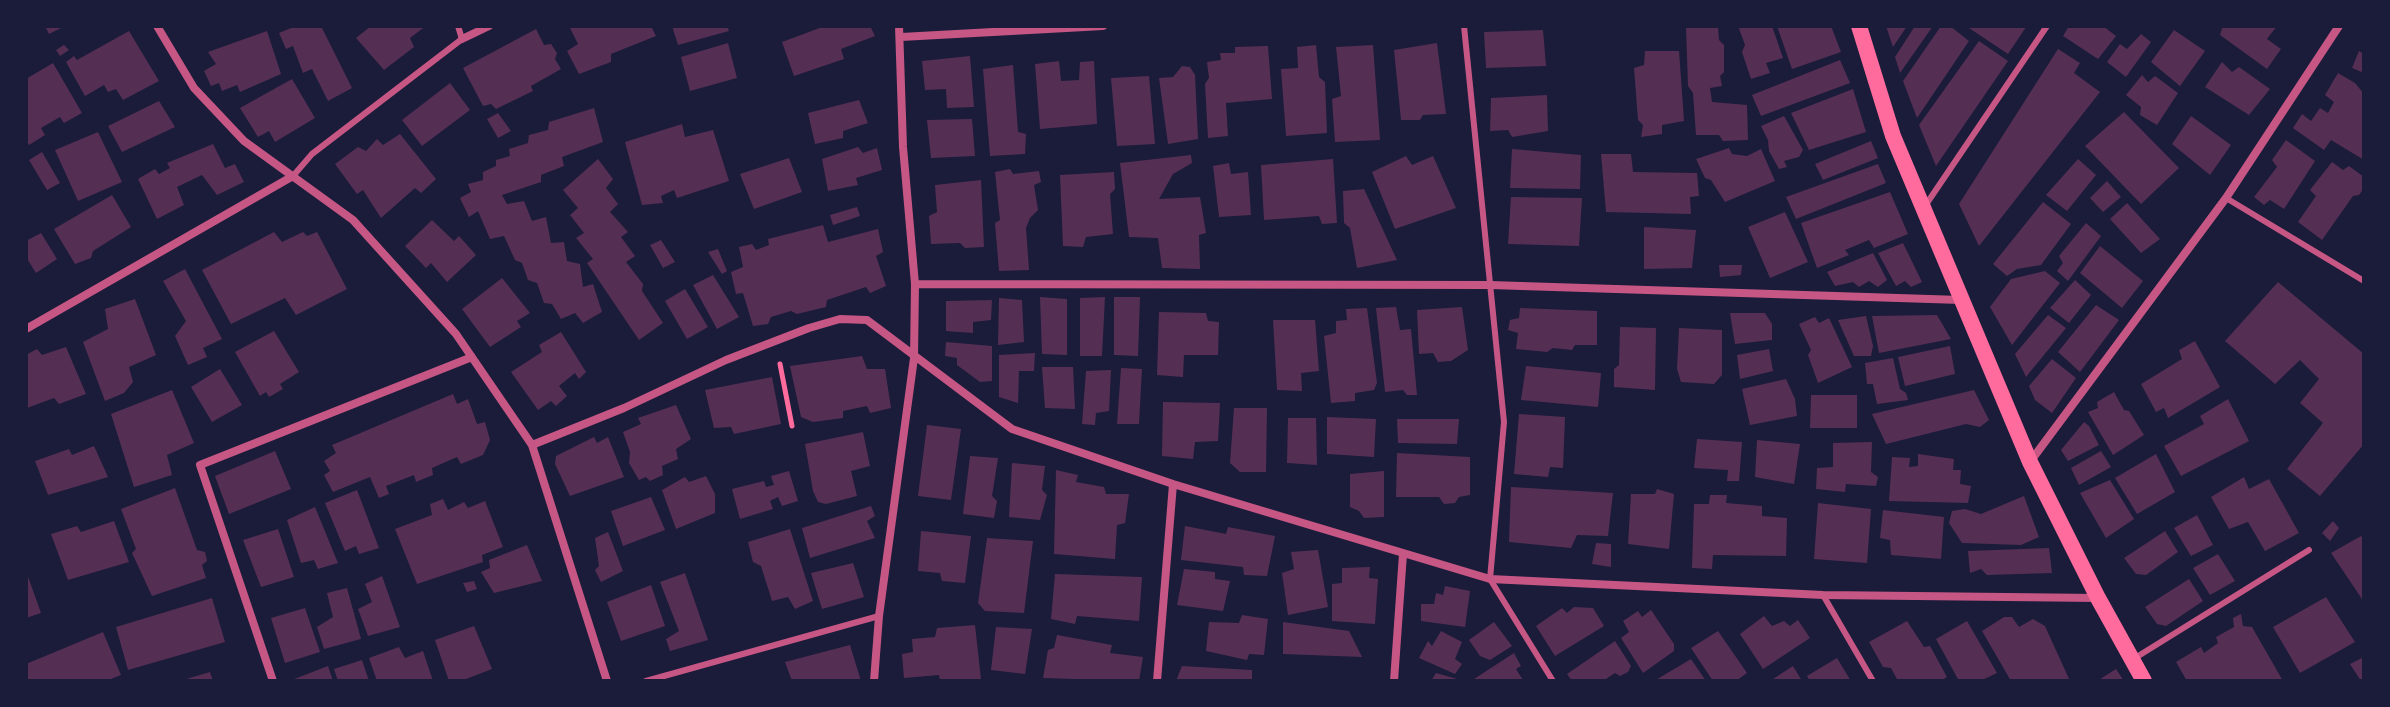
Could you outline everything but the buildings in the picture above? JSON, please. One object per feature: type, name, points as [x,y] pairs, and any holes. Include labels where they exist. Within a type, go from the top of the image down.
[{"type":"main road","points":[[1859,26],[1893,136],[2030,462],[2098,598],[2144,681]]},
{"type":"street","points":[[157,26],[194,88],[244,141],[353,220],[456,334],[472,357],[532,445],[607,681]]},
{"type":"street","points":[[462,39],[489,26]]},
{"type":"street","points":[[874,681],[879,616],[914,358],[915,284],[903,147],[899,26]]},
{"type":"street","points":[[901,37],[1103,26]]},
{"type":"street","points":[[2030,462],[2226,198],[2339,26]]},
{"type":"street","points":[[26,329],[293,176]]},
{"type":"street","points":[[915,284],[1490,285],[1961,300]]},
{"type":"street","points":[[532,445],[776,341],[840,319],[867,320],[1012,429],[1173,484],[1490,579],[1823,595],[2098,598]]},
{"type":"street","points":[[273,681],[200,465],[472,357]]},
{"type":"street","points":[[1157,681],[1173,484]]},
{"type":"street","points":[[1394,681],[1403,554]]},
{"type":"lane","points":[[293,176],[312,154],[462,39],[458,26]]},
{"type":"lane","points":[[1464,26],[1504,422],[1490,579],[1553,681]]},
{"type":"lane","points":[[1923,209],[2047,26]]},
{"type":"lane","points":[[2226,198],[2364,281]]},
{"type":"lane","points":[[2132,660],[2309,550]]},
{"type":"lane","points":[[1823,595],[1873,681]]},
{"type":"lane","points":[[646,681],[879,616]]},
{"type":"path","points":[[776,341],[792,426]]}]
